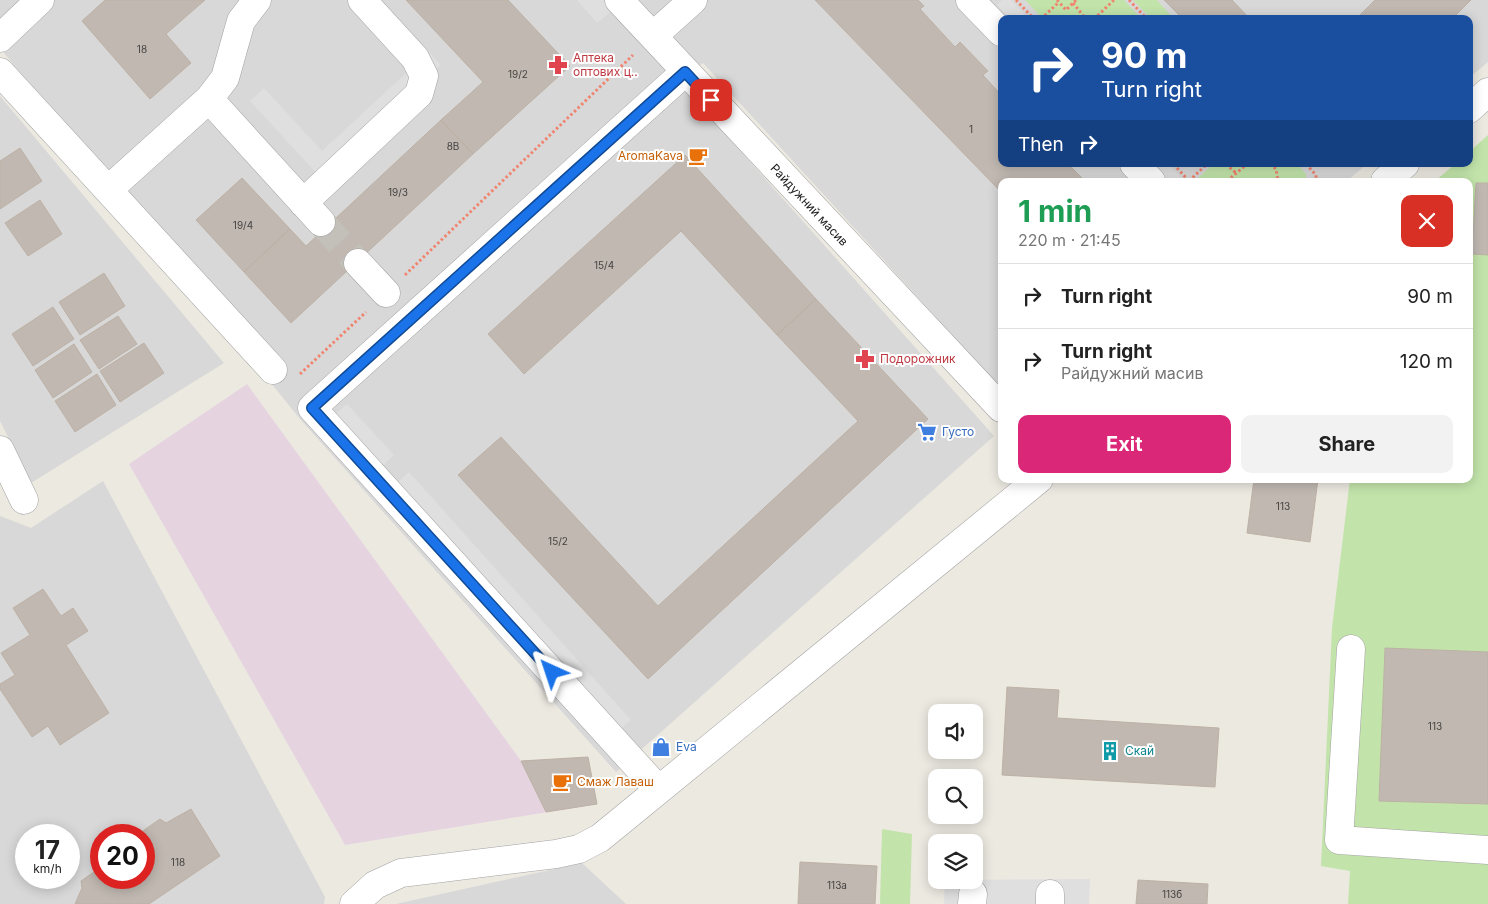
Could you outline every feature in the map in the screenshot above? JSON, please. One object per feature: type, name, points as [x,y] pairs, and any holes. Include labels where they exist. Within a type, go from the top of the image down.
[{"type":"street","points":[[0,38],[40,0]]},
{"type":"street","points":[[108,190],[209,100],[225,78],[242,20],[257,0]]},
{"type":"street","points":[[209,100],[312,213],[419,94],[424,76],[415,58],[362,0]]},
{"type":"street","name":"Райдужний масив","points":[[619,0],[998,405]]},
{"type":"street","points":[[652,36],[693,0]]},
{"type":"street","points":[[970,0],[998,29]]},
{"type":"street","points":[[0,72],[108,190],[284,374]]},
{"type":"street","points":[[658,790],[312,408],[685,72]]},
{"type":"street","points":[[1473,105],[1488,92]]},
{"type":"street","points":[[1137,167],[1148,178]]},
{"type":"street","points":[[1389,178],[1402,167]]},
{"type":"street","points":[[358,263],[386,292]]},
{"type":"street","points":[[0,450],[24,500]]},
{"type":"street","points":[[354,904],[375,885],[401,873],[556,854],[579,849],[600,838],[1033,483]]},
{"type":"street","points":[[1352,649],[1339,840],[1488,850]]},
{"type":"path","points":[[1016,0],[1030,15]]},
{"type":"path","points":[[1045,15],[1058,1],[1066,10],[1076,0]]},
{"type":"path","points":[[1098,15],[1114,0]]},
{"type":"path","points":[[1129,0],[1143,15]]},
{"type":"path","points":[[1073,3],[1083,15]]},
{"type":"path","points":[[284,374],[386,292],[652,36]]},
{"type":"path","points":[[1176,167],[1186,178]]},
{"type":"path","points":[[1192,178],[1204,167]]},
{"type":"path","points":[[1229,167],[1236,173]]},
{"type":"path","points":[[1230,178],[1243,167]]},
{"type":"path","points":[[1309,167],[1316,175],[1316,178]]},
{"type":"shaded area","points":[[0,0],[1488,0],[1488,62],[1473,75],[1473,15],[998,15],[998,167],[1363,167],[1351,178],[998,178],[998,385],[703,63],[679,82],[994,436],[616,772],[300,419],[0,48]]},
{"type":"shaded area","points":[[361,0],[381,0],[441,65],[319,176],[250,101],[264,88],[322,151],[418,62]]},
{"type":"shaded area","points":[[577,0],[603,0],[613,10],[597,23]]},
{"type":"shaded area","points":[[1002,0],[1011,0],[1025,15],[1006,15],[997,5]]},
{"type":"shaded area","points":[[0,96],[224,363],[31,483],[0,421]]},
{"type":"shaded area","points":[[1152,167],[1171,167],[1182,178],[1162,178]]},
{"type":"shaded area","points":[[247,384],[521,761],[588,757],[597,804],[345,845],[129,464]]},
{"type":"shaded area","points":[[347,404],[394,455],[379,469],[332,417]]},
{"type":"shaded area","points":[[409,472],[631,720],[616,733],[394,486]]},
{"type":"shaded area","points":[[103,481],[325,897],[324,904],[0,904],[0,516],[31,528]]},
{"type":"shaded area","points":[[582,863],[626,904],[396,904]]},
{"type":"shaded area","points":[[1090,879],[1089,904],[944,904],[945,889],[983,889],[983,880]]},
{"type":"green space","points":[[1025,0],[1124,0],[1138,15],[1039,15]]},
{"type":"green space","points":[[1133,0],[1157,0],[1170,15],[1147,15]]},
{"type":"green space","points":[[1488,135],[1488,904],[1348,904],[1350,871],[1321,866],[1332,628],[1350,483],[1473,483],[1473,178],[1439,178],[1451,167],[1473,167],[1473,148]]},
{"type":"green space","points":[[1210,167],[1300,167],[1306,174],[1306,178],[1198,178]]},
{"type":"green space","points":[[882,829],[912,834],[910,904],[880,904]]},
{"type":"building","points":[[105,0],[205,0],[166,34],[191,63],[150,99],[82,21]]},
{"type":"building","points":[[406,0],[508,0],[570,66],[473,154],[441,120],[483,82]]},
{"type":"building","points":[[815,0],[918,0],[924,6],[920,9],[955,47],[960,42],[988,71],[983,75],[998,92],[998,167],[1071,167],[1082,178],[998,178],[998,189]]},
{"type":"building","points":[[1164,0],[1232,0],[1246,15],[1179,15]]},
{"type":"building","points":[[1375,0],[1471,0],[1456,15],[1360,15]]},
{"type":"building","points":[[441,120],[473,154],[291,323],[244,272],[290,229],[306,246]]},
{"type":"building","points":[[20,148],[42,181],[0,209],[0,161]]},
{"type":"building","points":[[685,155],[816,299],[777,335],[681,231],[524,374],[488,334]]},
{"type":"building","points":[[242,178],[290,229],[244,272],[196,220]]},
{"type":"building","points":[[1476,183],[1488,183],[1488,255],[1473,254]]},
{"type":"building","points":[[40,200],[62,234],[28,256],[5,223]]},
{"type":"building","points":[[104,273],[125,306],[80,335],[59,302]]},
{"type":"building","points":[[816,299],[928,419],[648,679],[458,475],[501,437],[658,606],[858,421],[777,335]]},
{"type":"building","points":[[53,307],[74,339],[33,366],[12,334]]},
{"type":"building","points":[[118,316],[137,344],[99,369],[80,340]]},
{"type":"building","points":[[144,343],[164,373],[120,402],[100,371]]},
{"type":"building","points":[[74,344],[92,372],[53,398],[35,370]]},
{"type":"building","points":[[97,374],[116,405],[75,432],[55,401]]},
{"type":"building","points":[[1253,483],[1317,483],[1310,542],[1247,533]]},
{"type":"building","points":[[43,589],[61,616],[73,608],[88,631],[66,645],[109,713],[60,745],[48,726],[32,737],[0,689],[0,684],[15,675],[1,653],[30,635],[13,608]]},
{"type":"building","points":[[1385,648],[1488,652],[1488,804],[1379,801]]},
{"type":"building","name":"Скай","points":[[1007,687],[1059,690],[1057,718],[1219,728],[1215,787],[1002,775]]},
{"type":"building","name":"Смаж Лаваш","points":[[588,757],[597,804],[546,812],[521,761]]},
{"type":"building","points":[[191,809],[220,856],[149,904],[75,904],[82,888],[81,881],[90,875],[90,889],[155,889],[155,824],[153,824],[160,819],[166,823]]},
{"type":"building","points":[[800,862],[877,866],[875,904],[798,904]]},
{"type":"building","points":[[1138,880],[1208,884],[1207,904],[1136,904]]},
{"type":"tunnel","points":[[321,222],[358,263]]},
{"type":"place","name":"Аптека оптових ц‥","points":[[558,65]]},
{"type":"place","name":"AromaKava","points":[[698,156]]},
{"type":"place","name":"Подорожник","points":[[865,359]]},
{"type":"place","name":"Густо","points":[[927,432]]},
{"type":"place","name":"Eva","points":[[661,747]]},
{"type":"place","name":"Скай","points":[[1110,751]]},
{"type":"place","name":"Смаж Лаваш","points":[[562,782]]},
{"type":"route","points":[[552,672],[312,408],[685,72],[711,100]]}]
